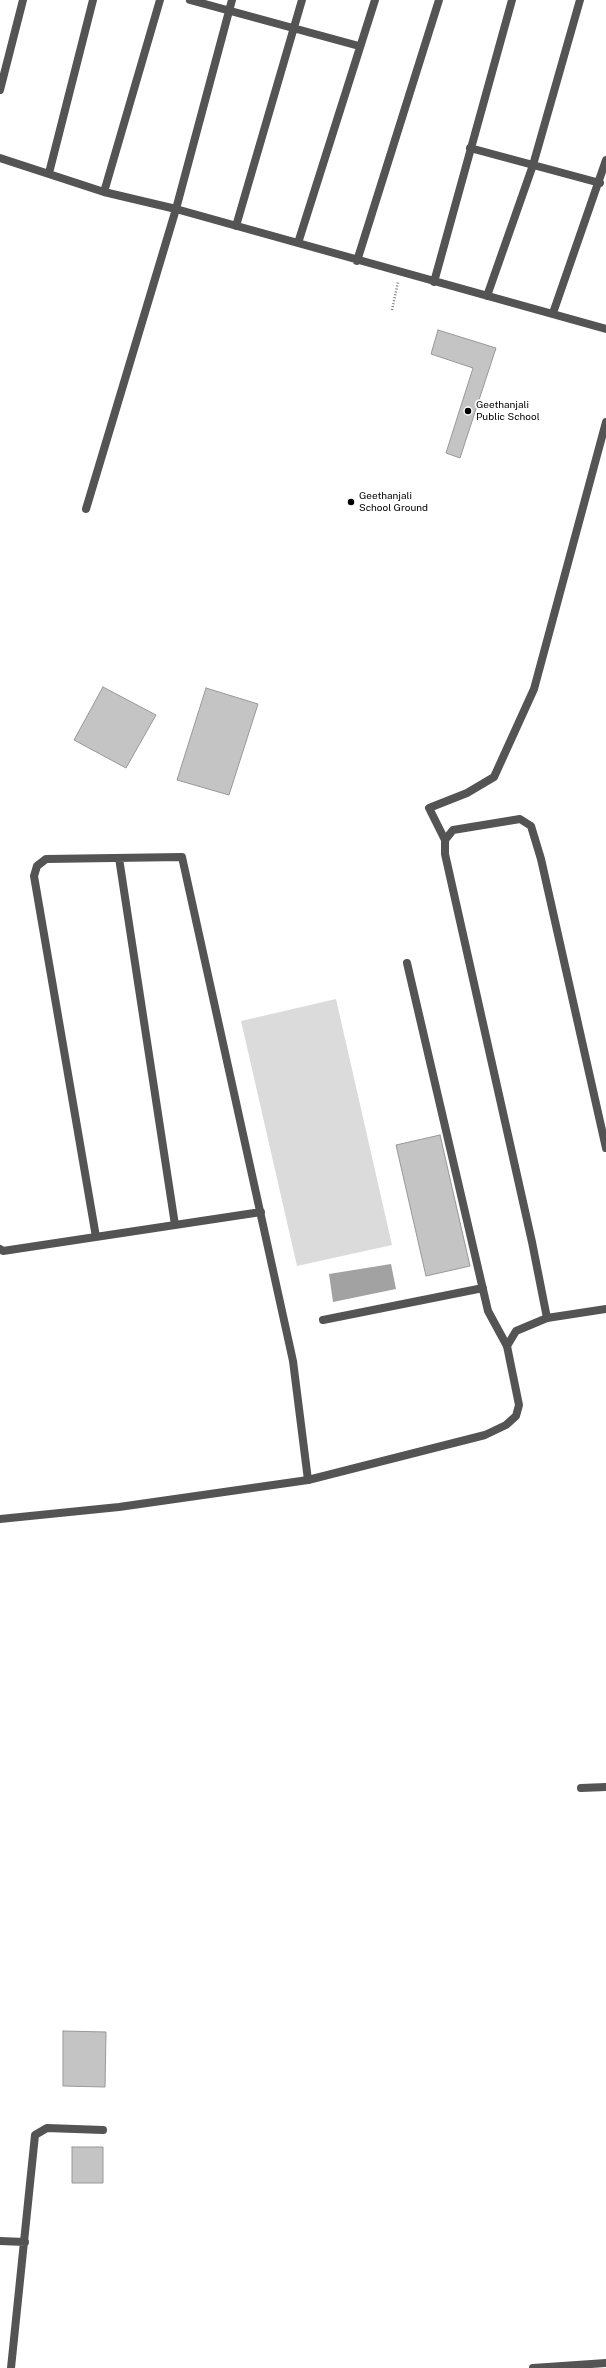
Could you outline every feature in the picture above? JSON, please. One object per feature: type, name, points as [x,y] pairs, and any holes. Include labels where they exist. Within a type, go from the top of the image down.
[{"type":"street","points":[[0,90],[23,0]]},
{"type":"street","points":[[49,173],[93,0]]},
{"type":"street","points":[[104,192],[160,0]]},
{"type":"street","points":[[190,0],[228,12],[359,46]]},
{"type":"street","points":[[86,510],[176,209],[232,0]]},
{"type":"street","points":[[236,226],[292,29],[302,0]]},
{"type":"street","points":[[298,243],[359,46],[375,0]]},
{"type":"street","points":[[357,261],[439,0]]},
{"type":"street","points":[[434,282],[512,0]]},
{"type":"street","points":[[487,296],[533,165],[580,0]]},
{"type":"street","points":[[470,148],[600,183]]},
{"type":"street","points":[[0,158],[104,192],[176,209],[357,261],[553,313],[606,329]]},
{"type":"street","points":[[553,313],[600,183],[606,160]]},
{"type":"street","points":[[547,1318],[445,854],[445,840],[428,808],[467,793],[494,777],[534,689],[606,422]]},
{"type":"street","points":[[445,840],[453,830],[469,827],[520,819],[531,826],[544,872],[606,1148]]},
{"type":"street","points":[[96,1237],[34,876],[38,866],[46,859],[182,857],[293,1361],[308,1480]]},
{"type":"street","points":[[119,858],[175,1225]]},
{"type":"street","points":[[0,1519],[119,1507],[308,1480],[485,1435],[506,1425],[516,1416],[519,1405],[507,1346],[488,1311],[407,963]]},
{"type":"street","points":[[0,1249],[3,1251],[261,1212]]},
{"type":"street","points":[[323,1320],[483,1288]]},
{"type":"street","points":[[507,1346],[516,1331],[547,1318],[606,1309]]},
{"type":"street","points":[[581,1788],[606,1787]]},
{"type":"street","points":[[11,2368],[35,2135],[47,2128],[103,2130]]},
{"type":"street","points":[[0,2241],[25,2242]]},
{"type":"street","points":[[533,2368],[606,2363]]},
{"type":"path","points":[[392,310],[400,272]]},
{"type":"shaded area","points":[[336,999],[392,1245],[297,1266],[241,1021]]},
{"type":"shaded area","points":[[391,1264],[396,1289],[333,1302],[329,1274]]},
{"type":"building","name":"Geethanjali Public School","points":[[438,330],[496,348],[460,458],[446,453],[473,368],[431,354]]},
{"type":"building","points":[[103,687],[156,715],[126,768],[74,740]]},
{"type":"building","points":[[206,688],[258,704],[229,795],[177,780]]},
{"type":"building","points":[[440,1135],[470,1266],[426,1276],[396,1145]]},
{"type":"building","points":[[63,2031],[106,2032],[105,2087],[63,2086]]},
{"type":"building","points":[[72,2147],[103,2147],[103,2183],[72,2183]]},
{"type":"place","name":"Geethanjali Public School","points":[[468,411]]},
{"type":"place","name":"Geethanjali School Ground","points":[[351,502]]}]
